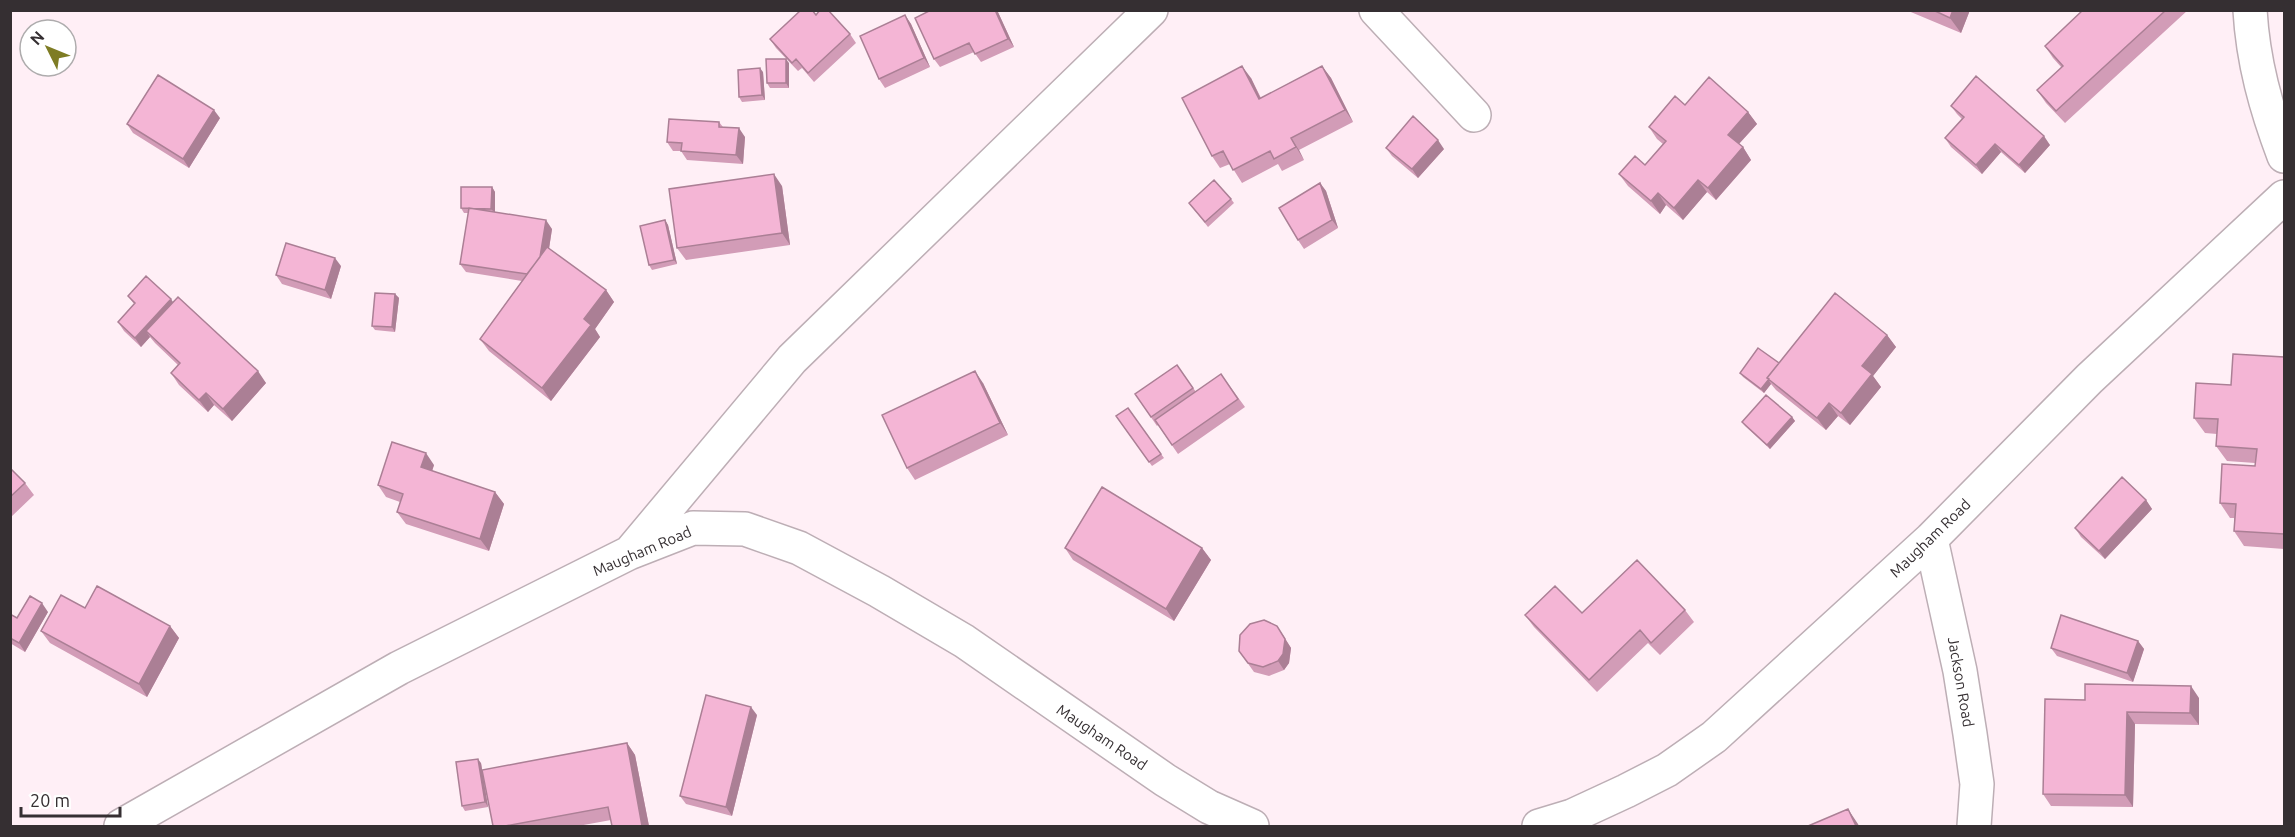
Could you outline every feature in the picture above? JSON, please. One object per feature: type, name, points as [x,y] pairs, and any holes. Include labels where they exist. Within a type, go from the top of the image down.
[{"type":"street","points":[[629,554],[792,359],[1151,10]]},
{"type":"street","points":[[1376,10],[1474,115]]},
{"type":"street","points":[[2250,10],[2252,46],[2260,88],[2284,156]]},
{"type":"street","name":"Maugham Road","points":[[1539,826],[1572,816],[1626,791],[1667,770],[1714,737],[1931,538],[2089,379],[2284,197]]},
{"type":"street","name":"Maugham Road","points":[[122,826],[399,668],[629,554],[693,528],[745,529],[799,548],[964,641],[1165,780],[1209,807],[1252,826]]},
{"type":"street","name":"Jackson Road","points":[[1931,538],[1965,703],[1977,784],[1974,826]]},
{"type":"building","points":[[801,10],[812,10],[816,15],[820,10],[828,10],[850,34],[808,73],[796,59],[792,63],[770,39]]},
{"type":"building","points":[[931,10],[995,10],[1008,39],[975,54],[969,43],[934,59],[915,18]]},
{"type":"building","points":[[1933,10],[1953,10],[1950,18]]},
{"type":"building","points":[[2083,10],[2166,10],[2056,111],[2037,90],[2063,66],[2045,46]]},
{"type":"building","points":[[905,15],[924,58],[879,79],[860,36]]},
{"type":"building","points":[[766,59],[786,59],[786,83],[767,83]]},
{"type":"building","points":[[1242,66],[1259,99],[1322,66],[1345,110],[1291,138],[1296,147],[1274,159],[1270,151],[1233,170],[1223,151],[1212,156],[1182,98]]},
{"type":"building","points":[[760,68],[762,95],[739,97],[738,70]]},
{"type":"building","points":[[158,75],[214,110],[183,159],[127,124]]},
{"type":"building","points":[[1976,76],[2044,136],[2019,165],[1995,144],[1976,165],[1945,138],[1964,117],[1951,106]]},
{"type":"building","points":[[1709,77],[1748,112],[1728,135],[1743,147],[1708,188],[1698,180],[1674,208],[1658,193],[1651,201],[1619,174],[1635,156],[1645,165],[1666,141],[1649,127],[1675,96],[1685,105]]},
{"type":"building","points":[[1413,116],[1438,140],[1412,169],[1386,148]]},
{"type":"building","points":[[669,119],[719,122],[719,127],[739,128],[736,155],[681,151],[682,143],[667,142]]},
{"type":"building","points":[[774,174],[782,233],[677,248],[669,189]]},
{"type":"building","points":[[1214,180],[1231,199],[1205,222],[1189,203]]},
{"type":"building","points":[[1320,183],[1332,220],[1298,240],[1279,208]]},
{"type":"building","points":[[461,187],[492,187],[491,209],[461,208]]},
{"type":"building","points":[[469,208],[546,220],[540,257],[527,274],[460,264]]},
{"type":"building","points":[[665,220],[674,260],[649,265],[640,226]]},
{"type":"building","points":[[286,243],[335,258],[325,290],[276,275]]},
{"type":"building","points":[[547,247],[606,290],[584,319],[591,325],[542,388],[480,339]]},
{"type":"building","points":[[146,276],[171,299],[135,338],[118,322],[135,303],[128,296]]},
{"type":"building","points":[[375,293],[395,294],[392,327],[372,326]]},
{"type":"building","points":[[1835,293],[1887,335],[1862,366],[1872,374],[1841,413],[1829,403],[1817,418],[1767,378]]},
{"type":"building","points":[[178,297],[258,371],[223,409],[206,393],[199,400],[171,373],[180,363],[146,331]]},
{"type":"building","points":[[1758,348],[1779,363],[1761,389],[1740,373]]},
{"type":"building","points":[[2233,354],[2284,357],[2284,534],[2234,531],[2236,504],[2220,503],[2222,464],[2255,466],[2257,449],[2216,446],[2218,419],[2194,418],[2196,383],[2231,385]]},
{"type":"building","points":[[1177,365],[1193,388],[1151,417],[1135,394]]},
{"type":"building","points":[[975,371],[1000,423],[907,468],[882,415]]},
{"type":"building","points":[[1221,374],[1238,399],[1172,445],[1155,420]]},
{"type":"building","points":[[1766,395],[1792,417],[1767,445],[1742,422]]},
{"type":"building","points":[[1128,408],[1161,454],[1149,462],[1116,416]]},
{"type":"building","points":[[392,442],[426,453],[421,467],[495,492],[480,539],[397,512],[403,494],[378,485]]},
{"type":"building","points":[[10,468],[25,483],[10,497]]},
{"type":"building","points":[[2122,477],[2146,500],[2099,551],[2075,528]]},
{"type":"building","points":[[1102,487],[1202,548],[1166,609],[1065,548]]},
{"type":"building","points":[[1637,560],[1685,610],[1651,643],[1640,630],[1589,680],[1525,615],[1555,586],[1582,613]]},
{"type":"building","points":[[97,586],[170,626],[139,684],[41,631],[61,595],[85,608]]},
{"type":"building","points":[[30,596],[42,603],[19,643],[10,638],[10,614],[17,618]]},
{"type":"building","points":[[2061,615],[2138,641],[2127,673],[2051,648]]},
{"type":"building","points":[[1264,620],[1277,626],[1285,639],[1283,654],[1278,661],[1263,667],[1248,663],[1239,651],[1240,635],[1250,624]]},
{"type":"building","points":[[2085,684],[2191,686],[2190,713],[2127,712],[2125,795],[2043,794],[2045,699],[2085,700]]},
{"type":"building","points":[[706,695],[751,707],[726,807],[680,796]]},
{"type":"building","points":[[627,743],[642,826],[612,826],[608,807],[505,826],[493,826],[482,770]]},
{"type":"building","points":[[478,759],[485,802],[462,806],[456,762]]},
{"type":"building","points":[[1848,809],[1856,826],[1808,826]]}]
